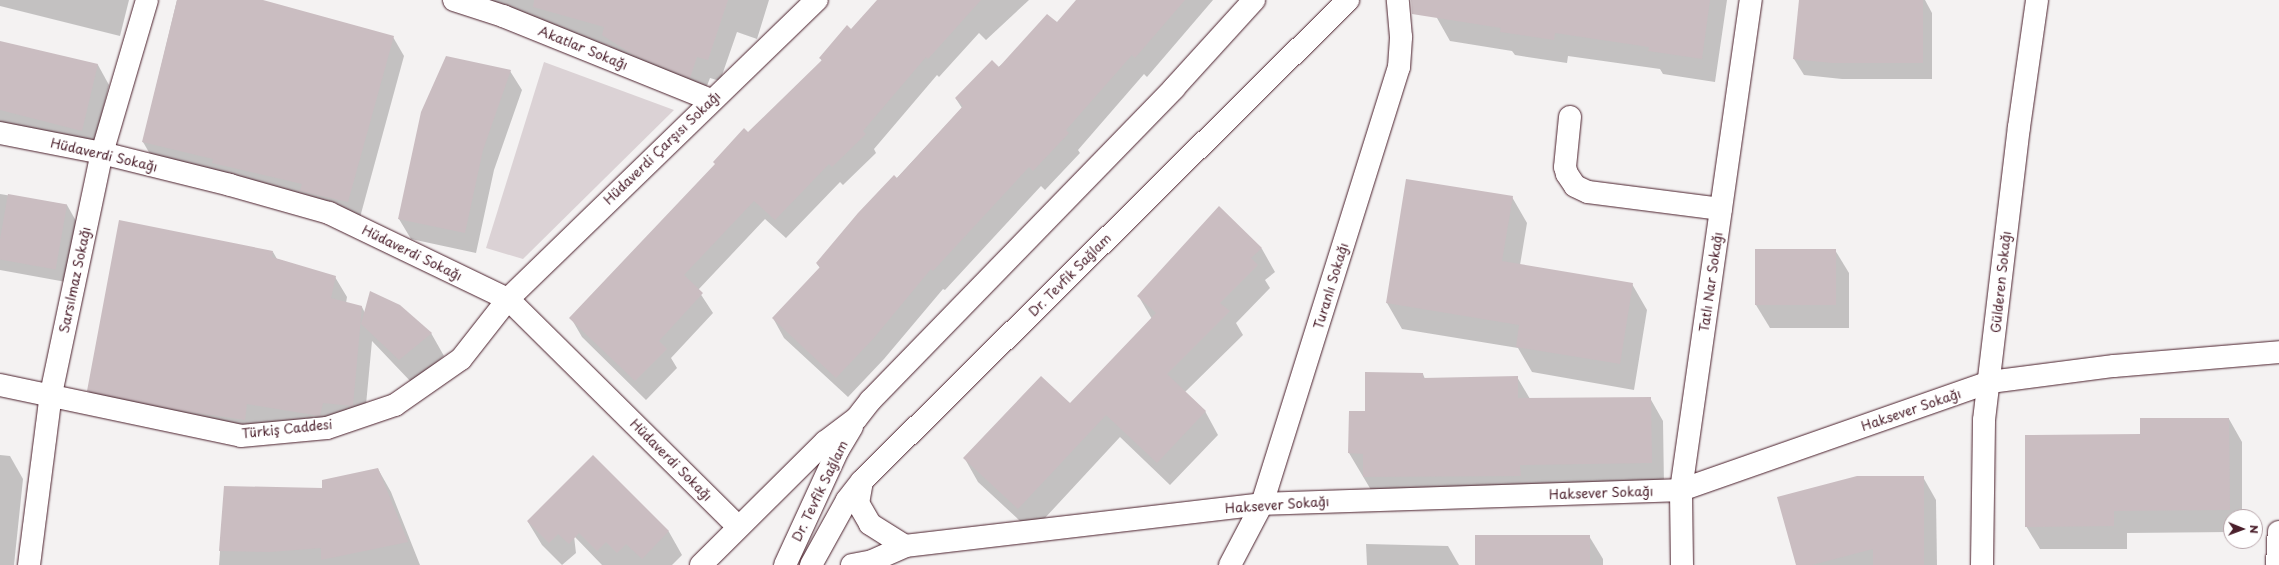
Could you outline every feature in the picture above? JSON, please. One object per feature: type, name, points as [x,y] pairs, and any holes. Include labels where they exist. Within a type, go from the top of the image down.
[{"type":"street","name":"Sarsılmaz Sokağı","points":[[29,565],[51,394],[102,153],[147,0]]},
{"type":"street","name":"Akatlar Sokağı","points":[[454,0],[503,16],[711,100]]},
{"type":"street","name":"Hüdaverdi Çarşısı Sokağı","points":[[508,299],[711,100],[817,0]]},
{"type":"street","points":[[701,565],[825,442],[856,419],[871,400],[1174,88],[1254,0]]},
{"type":"street","name":"Dr. Tevfik Sağlam","points":[[810,565],[846,500],[862,481],[1348,0]]},
{"type":"street","name":"Turanlı Sokağı","points":[[1230,565],[1262,504],[1399,67],[1401,37],[1398,0]]},
{"type":"street","name":"Tatlı Nar Sokağı","points":[[1682,565],[1681,490],[1751,0]]},
{"type":"street","name":"Gülderen Sokağı","points":[[1982,565],[1984,420],[1990,382],[2019,127],[2037,0]]},
{"type":"street","points":[[1570,117],[1565,167],[1567,174],[1575,186],[1588,192],[1721,209]]},
{"type":"street","name":"Hüdaverdi Sokağı","points":[[0,133],[102,153],[230,185],[329,213],[508,299],[738,527]]},
{"type":"street","name":"Türkiş Caddesi","points":[[0,385],[51,394],[241,436],[327,428],[395,405],[461,359],[508,299]]},
{"type":"street","name":"Haksever Sokağı","points":[[852,565],[872,561],[905,546],[1262,504],[1681,490],[1990,382],[2114,366],[2279,352]]},
{"type":"street","name":"Dr. Tevfik Sağlam","points":[[785,565],[838,450],[856,419]]},
{"type":"street","points":[[862,481],[858,503],[870,524],[905,546]]},
{"type":"street","points":[[2277,565],[2279,532]]},
{"type":"shaded area","points":[[544,62],[674,110],[523,259],[486,248]]},
{"type":"building","points":[[177,0],[263,0],[394,36],[348,202],[300,191],[302,184],[212,163],[213,159],[142,142]]},
{"type":"building","points":[[534,0],[728,0],[708,60],[697,57],[690,78],[632,54],[602,35],[604,27],[533,7]]},
{"type":"building","points":[[877,0],[981,0],[928,59],[926,57],[863,131],[866,134],[832,167],[829,164],[775,220],[754,201],[684,275],[703,293],[659,341],[667,349],[635,381],[569,318],[715,164],[713,162],[744,128],[748,132],[822,60],[819,58],[847,25],[851,29]]},
{"type":"building","points":[[1076,0],[1185,0],[1135,58],[1132,55],[1066,130],[1069,133],[1033,171],[1029,167],[933,271],[931,269],[873,339],[836,378],[772,318],[820,267],[816,263],[858,213],[894,175],[897,178],[963,106],[955,98],[992,60],[999,67],[1047,14],[1057,22]]},
{"type":"building","points":[[1411,0],[1710,0],[1702,59],[1648,51],[1649,47],[1555,33],[1554,40],[1500,32],[1501,28],[1412,14]]},
{"type":"building","points":[[1799,0],[1923,0],[1923,63],[1832,63],[1793,59]]},
{"type":"building","points":[[0,41],[98,64],[82,131],[0,110]]},
{"type":"building","points":[[446,56],[511,70],[483,150],[465,233],[398,219],[421,112]]},
{"type":"building","points":[[1406,179],[1513,196],[1502,261],[1633,283],[1620,364],[1516,347],[1519,325],[1386,303]]},
{"type":"building","points":[[8,194],[67,204],[56,269],[0,260],[0,239]]},
{"type":"building","points":[[1219,206],[1262,248],[1251,258],[1258,265],[1220,303],[1230,311],[1167,374],[1206,411],[1157,463],[1106,415],[1018,509],[963,458],[1041,376],[1070,403],[1156,313],[1137,296]]},
{"type":"building","points":[[119,220],[273,251],[272,257],[336,276],[331,298],[362,306],[353,406],[323,403],[320,416],[247,404],[245,420],[184,411],[87,391]]},
{"type":"building","points":[[1755,249],[1836,249],[1836,305],[1755,305]]},
{"type":"building","points":[[370,291],[400,305],[432,333],[399,360],[361,324]]},
{"type":"building","points":[[1365,372],[1423,373],[1423,378],[1518,376],[1518,398],[1651,397],[1652,463],[1520,465],[1521,476],[1363,477],[1363,454],[1348,453],[1349,411],[1365,411]]},
{"type":"building","points":[[2140,418],[2229,418],[2230,509],[2114,511],[2114,526],[2025,527],[2025,435],[2140,434]]},
{"type":"building","points":[[593,455],[669,531],[642,559],[626,544],[617,553],[606,542],[597,551],[579,533],[569,544],[558,534],[549,543],[527,521]]},
{"type":"building","points":[[378,468],[408,542],[321,560],[321,548],[270,552],[219,551],[224,486],[322,488],[322,480]]},
{"type":"building","points":[[1857,476],[1924,476],[1924,565],[1873,565],[1873,549],[1812,565],[1796,565],[1777,497]]},
{"type":"building","points":[[1475,535],[1590,535],[1590,565],[1475,565]]}]
